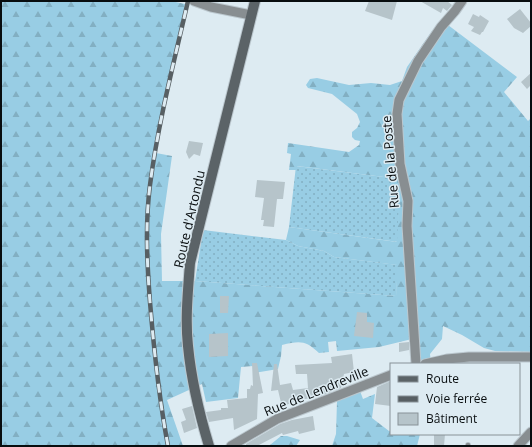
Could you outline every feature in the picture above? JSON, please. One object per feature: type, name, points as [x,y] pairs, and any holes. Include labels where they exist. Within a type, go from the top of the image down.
[{"type":"main road","name":"Route d'Artondu","points":[[209,446],[194,383],[188,346],[187,301],[190,263],[255,1]]},
{"type":"street","points":[[194,1],[211,7],[251,15]]},
{"type":"street","name":"Rue de la Poste","points":[[416,363],[407,226],[408,201],[400,164],[397,114],[398,100],[418,61],[441,26],[462,1]]},
{"type":"street","points":[[429,363],[447,359],[469,357],[531,357]]},
{"type":"street","name":"Rue de Lendreville","points":[[231,446],[277,418],[390,375]]},
{"type":"street","points":[[518,446],[531,432]]},
{"type":"green space","points":[[1,1],[171,1],[185,4],[156,153],[172,156],[161,234],[162,281],[195,281],[396,296],[397,265],[334,257],[324,251],[298,246],[286,240],[289,227],[397,242],[400,179],[297,166],[296,170],[289,170],[291,154],[287,153],[288,143],[349,152],[359,145],[360,141],[355,140],[352,137],[352,132],[357,128],[360,122],[357,114],[332,94],[308,88],[306,85],[310,79],[317,78],[349,85],[371,83],[390,85],[402,81],[407,67],[432,31],[448,25],[517,77],[504,92],[528,121],[531,118],[531,352],[495,351],[484,348],[443,326],[442,339],[430,354],[431,363],[415,363],[412,339],[379,347],[337,351],[336,341],[328,342],[329,352],[319,353],[310,346],[298,342],[282,345],[278,369],[254,373],[253,366],[241,367],[238,398],[206,402],[202,384],[167,400],[183,446],[1,446]]},
{"type":"green space","points":[[296,166],[400,179],[398,242],[289,227]]},
{"type":"green space","points":[[203,230],[286,240],[298,246],[324,251],[334,257],[398,265],[396,296],[195,281]]},
{"type":"green space","points":[[360,391],[363,399],[375,394],[372,418],[390,430],[390,435],[420,435],[417,446],[332,446],[336,434],[337,401],[341,392]]},
{"type":"green space","points":[[281,436],[287,436],[300,440],[296,446],[270,445]]},
{"type":"building","points":[[369,1],[397,1],[392,20],[365,11]]},
{"type":"building","points":[[420,1],[447,1],[452,5],[447,11],[443,8],[441,13]]},
{"type":"building","points":[[520,9],[531,23],[531,26],[523,33],[514,28],[507,19]]},
{"type":"building","points":[[473,14],[479,17],[480,15],[489,21],[480,35],[471,31],[474,27],[468,24]]},
{"type":"building","points":[[531,73],[531,85],[527,89],[521,82]]},
{"type":"building","points":[[189,141],[203,143],[200,156],[194,154],[189,159],[186,152]]},
{"type":"building","points":[[257,180],[285,182],[283,199],[277,199],[274,227],[263,226],[264,220],[261,220],[264,198],[255,197]]},
{"type":"building","points":[[220,296],[229,296],[228,313],[220,313]]},
{"type":"building","points":[[357,312],[367,313],[367,322],[374,323],[373,338],[354,336]]},
{"type":"building","points":[[228,333],[228,356],[209,357],[209,334]]},
{"type":"building","points":[[409,342],[409,350],[399,352],[399,343]]},
{"type":"building","points":[[352,354],[354,372],[344,374],[341,388],[321,396],[295,401],[282,407],[278,390],[271,391],[274,364],[277,364],[280,385],[291,383],[293,390],[308,388],[307,374],[296,374],[295,365],[332,363],[331,357]]},
{"type":"building","points":[[252,363],[257,363],[263,393],[258,394],[257,419],[234,430],[233,418],[209,422],[206,412],[221,410],[221,408],[228,408],[227,400],[247,398],[247,389],[250,389],[251,385],[253,386]]},
{"type":"building","points":[[390,381],[390,406],[375,404],[377,387]]},
{"type":"building","points":[[192,406],[197,428],[184,433],[181,422],[186,420],[182,409]]},
{"type":"building","points":[[313,416],[315,430],[299,434],[298,431],[283,435],[282,433],[257,446],[246,446],[246,444],[280,424]]},
{"type":"building","points":[[434,435],[445,435],[444,446],[434,446]]},
{"type":"railway","points":[[168,446],[155,356],[147,258],[147,214],[157,139],[188,1]]}]
